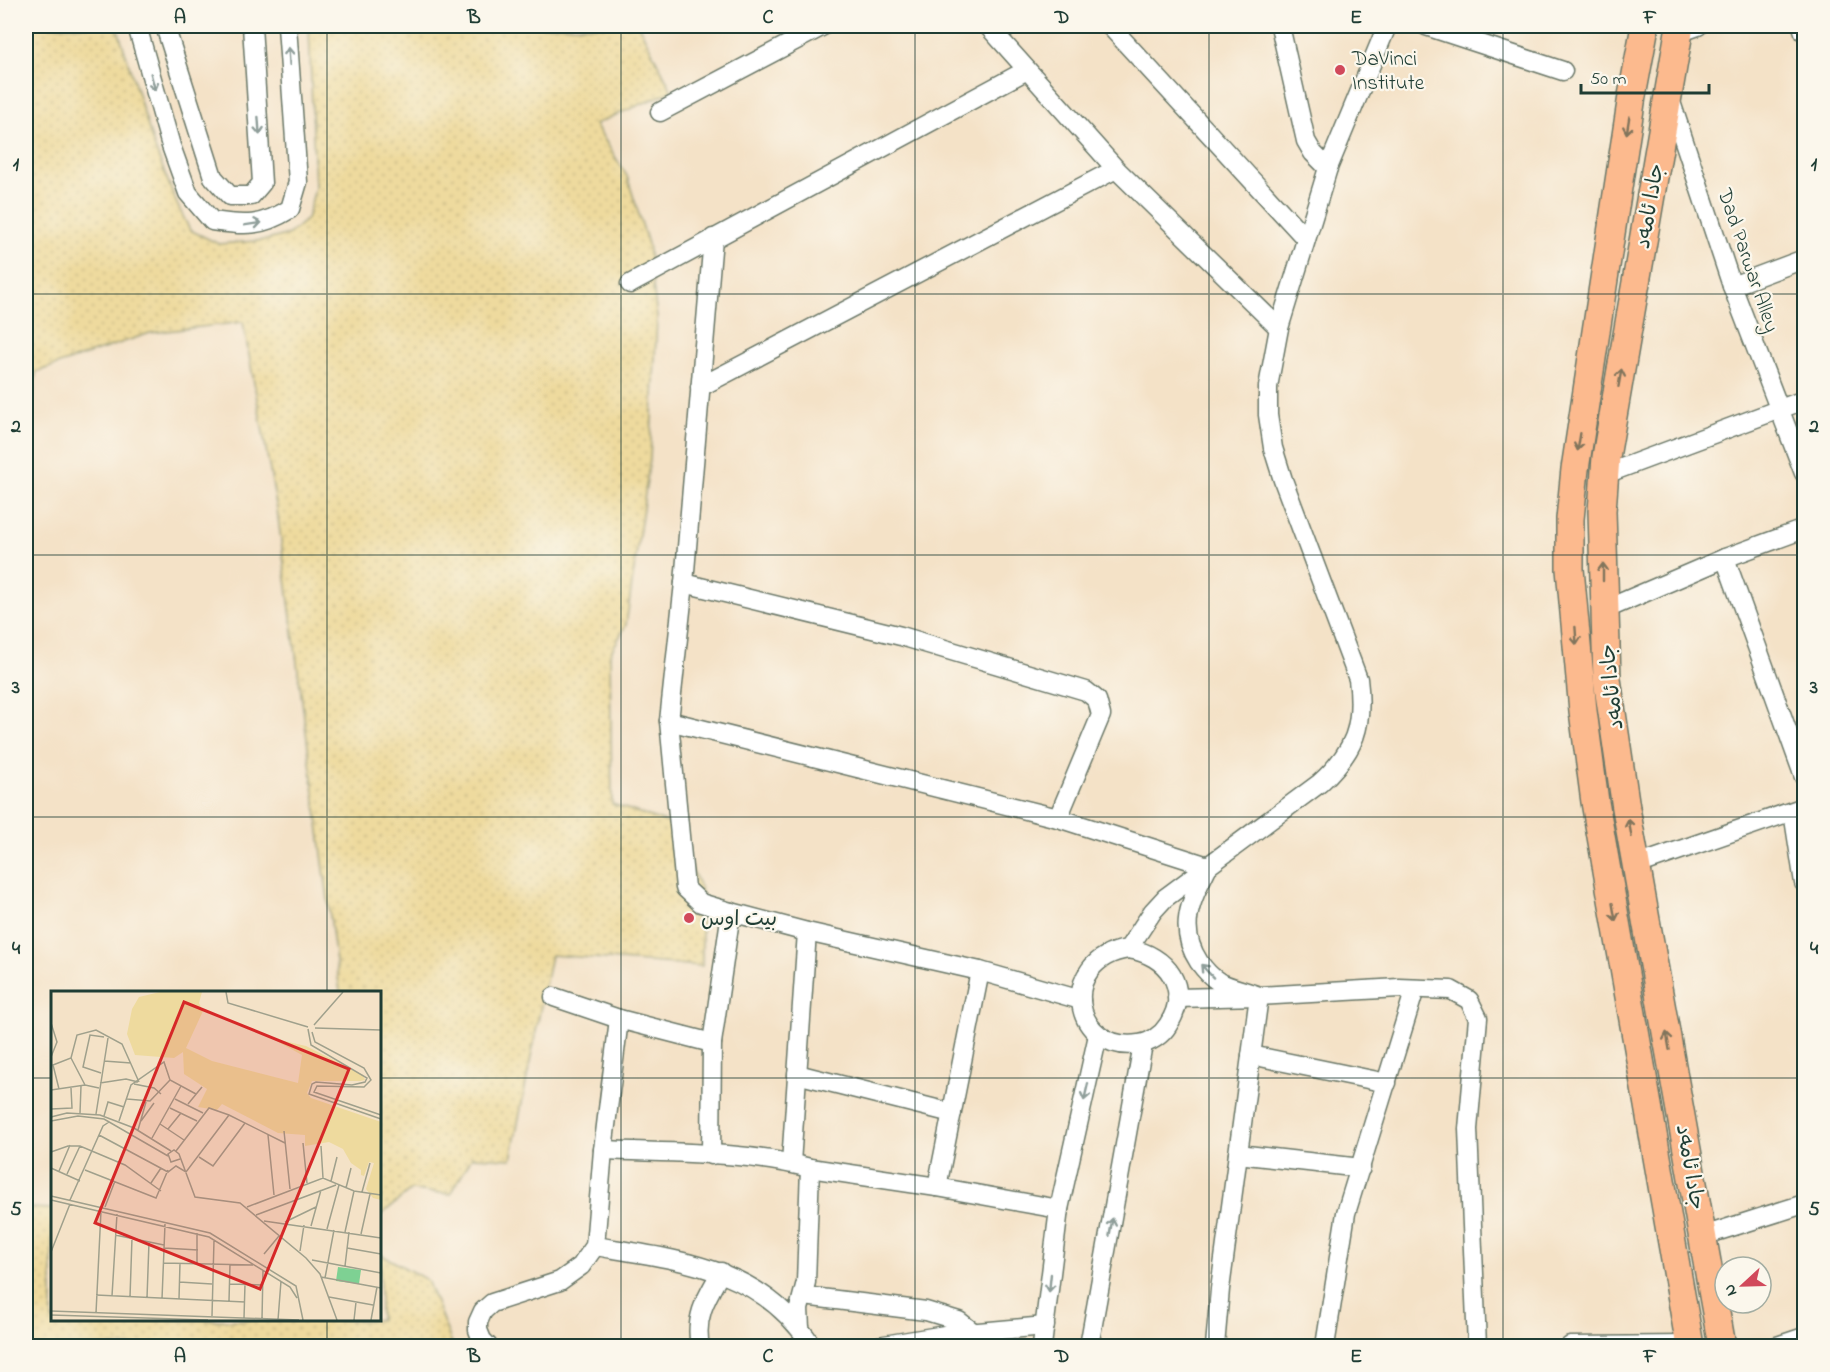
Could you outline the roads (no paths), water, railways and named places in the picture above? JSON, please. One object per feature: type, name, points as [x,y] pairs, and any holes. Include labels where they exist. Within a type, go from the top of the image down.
[{"type":"main road","name":"جادا ئامەد","points":[[1645,26],[1632,96],[1575,469],[1569,544],[1588,757],[1690,1346]]},
{"type":"main road","name":"جادا ئامەد","points":[[1686,28],[1668,94],[1604,475],[1604,610],[1607,679],[1637,865],[1722,1347]]},
{"type":"main road","points":[[1643,1076],[1673,1070]]},
{"type":"main road","points":[[1651,1130],[1683,1125]]},
{"type":"street","points":[[137,26],[171,146],[188,193],[212,221],[243,225],[272,220],[290,209],[298,182],[287,26]]},
{"type":"street","points":[[165,26],[213,177],[230,196],[251,196],[262,183],[252,26]]},
{"type":"street","points":[[660,112],[823,26]]},
{"type":"street","points":[[988,26],[1116,169],[1279,328]]},
{"type":"street","points":[[1110,26],[1305,239]]},
{"type":"street","points":[[1280,26],[1306,141],[1313,153],[1329,168]]},
{"type":"street","points":[[1128,949],[1152,911],[1165,898],[1337,768],[1350,748],[1359,726],[1361,702],[1358,679],[1294,513],[1273,448],[1268,415],[1268,387],[1279,328],[1305,239],[1329,168],[1387,26]]},
{"type":"street","points":[[1426,26],[1563,71]]},
{"type":"street","points":[[1802,26],[1804,32]]},
{"type":"street","points":[[630,284],[1027,70]]},
{"type":"street","name":"Dad Parwar Alley","points":[[1668,94],[1732,286],[1804,473]]},
{"type":"street","points":[[700,387],[1116,169]]},
{"type":"street","points":[[713,238],[684,583],[669,721],[685,888],[701,903],[731,912],[807,932],[980,971],[1081,1000]]},
{"type":"street","points":[[1732,286],[1804,259]]},
{"type":"street","points":[[1604,475],[1804,400]]},
{"type":"street","points":[[1604,610],[1725,558],[1804,529]]},
{"type":"street","points":[[1725,558],[1804,777]]},
{"type":"street","points":[[684,583],[901,636],[1086,691],[1097,700],[1101,715],[1058,818]]},
{"type":"street","points":[[669,721],[1058,818],[1208,866]]},
{"type":"street","points":[[1637,865],[1799,809],[1804,883]]},
{"type":"street","points":[[1208,866],[1191,901],[1187,919],[1188,937],[1194,954],[1204,969],[1218,981],[1258,996]]},
{"type":"street","points":[[711,1155],[712,1044],[731,912]]},
{"type":"street","points":[[791,1163],[807,932]]},
{"type":"street","points":[[1128,949],[1141,951],[1163,963],[1173,979],[1177,998],[1175,1013],[1168,1026],[1157,1037],[1143,1044],[1128,1046],[1098,1035],[1086,1019],[1081,1000],[1086,975],[1094,964],[1104,956],[1128,949]]},
{"type":"street","points":[[936,1187],[980,971]]},
{"type":"street","points":[[1177,998],[1415,989],[1451,990],[1468,1000],[1478,1018],[1468,1129],[1477,1347]]},
{"type":"street","points":[[1325,1347],[1346,1213],[1415,989]]},
{"type":"street","points":[[1215,1347],[1258,996]]},
{"type":"street","points":[[554,997],[712,1044]]},
{"type":"street","points":[[488,1347],[482,1341],[478,1330],[478,1322],[483,1311],[492,1303],[560,1281],[581,1266],[595,1246],[603,1150],[619,1018]]},
{"type":"street","points":[[1042,1347],[1059,1209],[1098,1035]]},
{"type":"street","points":[[1089,1347],[1143,1044]]},
{"type":"street","points":[[1251,1055],[1387,1083]]},
{"type":"street","points":[[797,1074],[952,1113]]},
{"type":"street","points":[[603,1150],[711,1155],[791,1163],[1059,1209]]},
{"type":"street","points":[[1238,1154],[1361,1168]]},
{"type":"street","points":[[800,1328],[799,1309],[804,1296],[810,1168]]},
{"type":"street","points":[[1703,1236],[1804,1204]]},
{"type":"street","points":[[595,1246],[695,1263],[721,1272],[750,1287],[776,1305],[800,1328],[812,1347]]},
{"type":"street","points":[[700,1347],[702,1307],[721,1272]]},
{"type":"street","points":[[804,1296],[926,1311],[959,1322],[973,1332]]},
{"type":"street","points":[[878,1347],[945,1335],[1045,1326]]},
{"type":"street","points":[[1777,1347],[1804,1337]]},
{"type":"street","points":[[1570,1347],[1690,1346]]},
{"type":"place","name":"DaVinci Institute","points":[[1340,70]]},
{"type":"place","name":"بيت اوس","points":[[689,918]]}]
